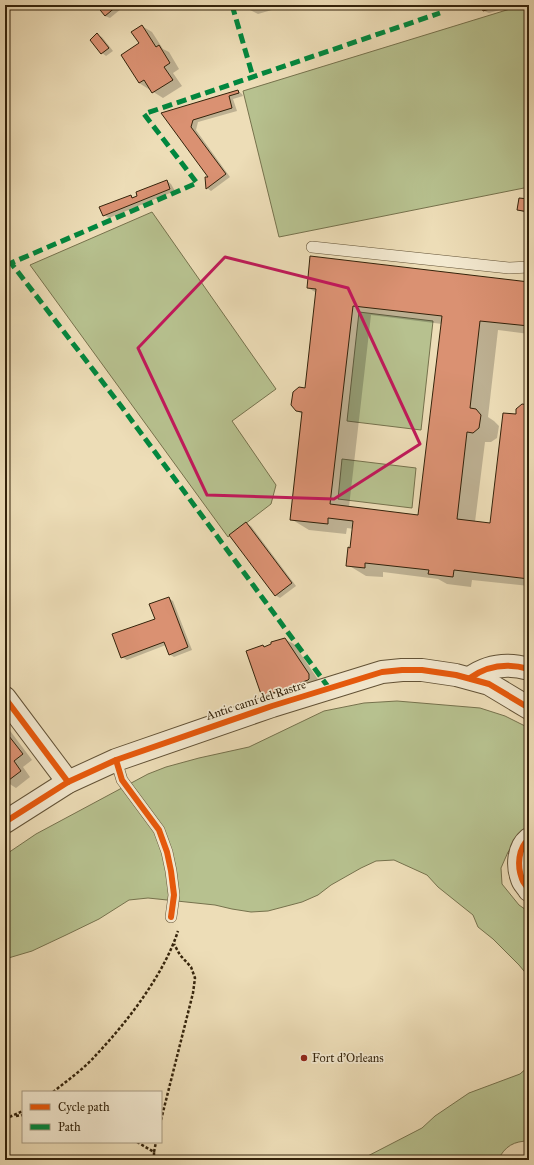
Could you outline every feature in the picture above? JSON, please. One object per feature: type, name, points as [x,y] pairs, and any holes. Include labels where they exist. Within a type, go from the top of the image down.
[{"type":"street","points":[[470,678],[478,672],[494,666],[509,666],[529,669]]},
{"type":"street","name":"Antic camí del Rastre","points":[[5,822],[68,782],[116,760],[272,706],[382,672],[402,670],[439,671],[470,678],[489,684],[529,708]]},
{"type":"street","points":[[5,698],[68,782]]},
{"type":"street","points":[[529,839],[525,843],[518,861],[522,880],[529,890]]},
{"type":"lane","points":[[312,247],[502,267],[529,266]]},
{"type":"lane","points":[[116,760],[122,780],[159,830],[167,852],[174,896],[171,917]]},
{"type":"path","points":[[55,1091],[97,1055],[144,997],[174,944],[179,930]]},
{"type":"path","points":[[162,1116],[193,993],[195,978],[191,967],[180,955],[174,944]]},
{"type":"path","points":[[5,1119],[22,1112]]},
{"type":"path","points":[[13,1116],[22,1115]]},
{"type":"path","points":[[139,1143],[154,1152]]},
{"type":"path","points":[[156,1143],[154,1158],[156,1160]]},
{"type":"highlighted area","points":[[225,257],[348,288],[420,444],[334,499],[207,495],[138,348]]},
{"type":"green space","points":[[523,5],[529,5],[529,187],[279,237],[243,91]]},
{"type":"green space","points":[[152,212],[276,389],[232,421],[276,485],[271,504],[228,537],[30,265]]},
{"type":"green space","points":[[359,312],[433,321],[421,430],[347,421]]},
{"type":"green space","points":[[342,459],[416,468],[412,508],[338,499]]},
{"type":"green space","points":[[397,701],[480,708],[505,716],[529,728],[529,829],[508,852],[501,868],[502,884],[519,905],[529,912],[529,977],[493,939],[478,927],[473,915],[438,887],[427,875],[394,860],[376,861],[331,885],[318,895],[302,902],[268,911],[251,912],[215,905],[148,898],[129,900],[99,919],[66,935],[32,951],[5,959],[5,855],[36,834],[148,774],[166,767],[249,747],[324,711],[364,703]]},
{"type":"green space","points":[[529,1066],[529,1141],[510,1145],[498,1160],[360,1160],[422,1128],[435,1116],[469,1093],[520,1074]]},
{"type":"building","points":[[96,5],[116,5],[117,6],[105,16]]},
{"type":"building","points":[[481,5],[503,5],[483,11]]},
{"type":"building","points":[[142,25],[156,47],[159,45],[170,63],[164,67],[173,80],[152,93],[144,80],[139,83],[121,55],[139,43],[131,32]]},
{"type":"building","points":[[97,33],[109,48],[101,54],[90,40]]},
{"type":"building","points":[[238,90],[239,93],[229,96],[232,108],[193,120],[191,127],[226,174],[206,189],[205,177],[208,177],[161,113]]},
{"type":"building","points":[[167,180],[170,189],[103,216],[99,207],[131,195],[132,198],[137,196],[136,192]]},
{"type":"building","points":[[519,198],[529,199],[529,212],[517,210]]},
{"type":"building","points":[[310,256],[529,282],[529,326],[480,321],[470,408],[476,409],[481,415],[479,428],[473,433],[467,432],[457,519],[490,523],[503,413],[516,414],[516,409],[522,404],[529,405],[529,579],[454,570],[453,577],[428,574],[429,570],[365,563],[365,568],[346,566],[353,521],[328,518],[328,524],[290,520],[302,412],[296,411],[291,405],[293,392],[299,387],[305,388],[316,289],[307,288]],"holes":[[[353,306],[442,316],[418,515],[330,504]]]},
{"type":"building","points":[[246,522],[292,583],[275,596],[229,535]]},
{"type":"building","points":[[169,597],[188,647],[169,655],[164,642],[121,658],[112,634],[155,619],[149,604]]},
{"type":"building","points":[[285,638],[309,674],[309,679],[262,697],[246,651],[263,645],[264,647],[271,644],[271,642]]},
{"type":"building","points":[[5,731],[23,754],[14,761],[21,771],[5,783]]},
{"type":"marked path","points":[[232,5],[253,77]]},
{"type":"marked path","points":[[329,688],[121,406],[11,263],[197,183],[144,114],[440,13]]},
{"type":"cycle path","points":[[470,678],[484,670],[498,666],[513,666],[529,669]]},
{"type":"cycle path","points":[[5,822],[68,782],[116,760],[272,706],[382,672],[422,670],[456,675],[489,684],[529,708]]},
{"type":"cycle path","points":[[5,698],[68,782]]},
{"type":"cycle path","points":[[116,760],[122,780],[159,830],[167,852],[174,895],[171,917]]},
{"type":"cycle path","points":[[529,839],[523,847],[519,863],[520,874],[529,890]]},
{"type":"place","name":"Fort d'Orleans","points":[[304,1058]]}]
